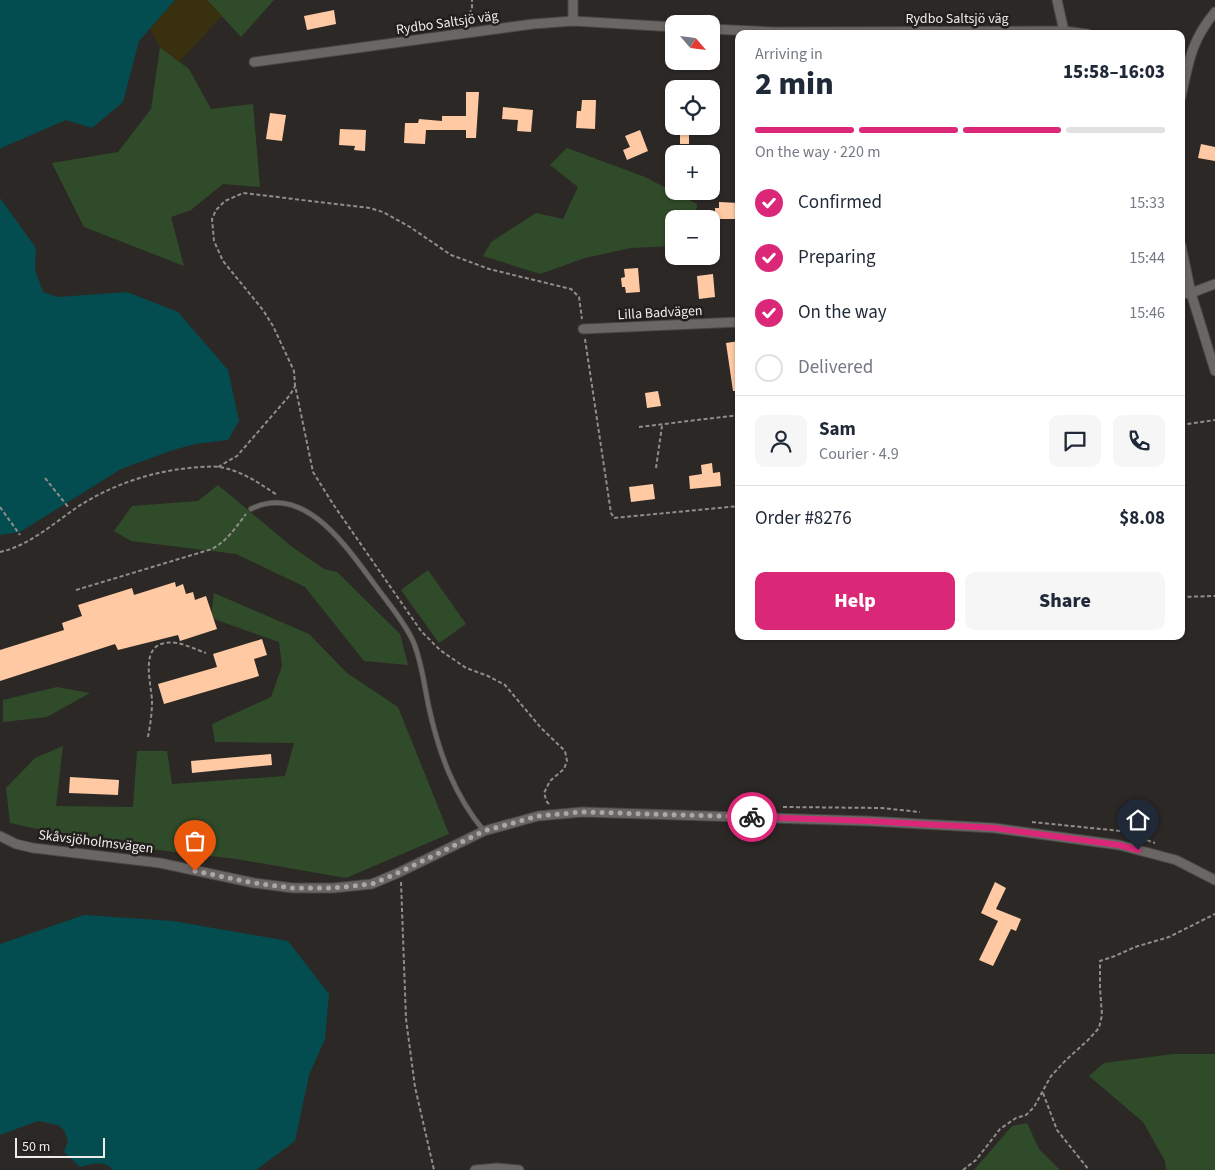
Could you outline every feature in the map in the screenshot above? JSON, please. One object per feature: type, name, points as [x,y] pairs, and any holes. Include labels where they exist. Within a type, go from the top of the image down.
[{"type":"street","points":[[573,0],[574,21]]},
{"type":"street","points":[[1057,0],[1064,30]]},
{"type":"street","points":[[1185,57],[1215,12]]},
{"type":"street","name":"Rydbo Saltsjö väg","points":[[254,62],[533,24],[574,21],[665,26]]},
{"type":"street","name":"Rydbo Saltsjö väg","points":[[720,29],[740,30]]},
{"type":"street","points":[[1215,284],[1186,293],[1215,371]]},
{"type":"street","name":"Lilla Badvägen","points":[[583,329],[735,322]]},
{"type":"street","name":"Skåvsjöholmsvägen","points":[[0,836],[16,844],[34,848],[160,863],[254,883],[293,888],[333,888],[372,884],[484,831],[538,816],[582,812],[868,821],[994,828],[1119,845],[1176,860],[1215,880]]},
{"type":"street","points":[[475,1170],[496,1168],[519,1170]]},
{"type":"lane","points":[[251,509],[266,503],[290,504],[309,513],[329,528],[364,570],[408,631],[420,659],[429,708],[452,783],[469,813],[484,831]]},
{"type":"path","points":[[460,22],[472,10],[472,0]]},
{"type":"path","points":[[555,807],[547,802],[544,793],[550,780],[564,769],[567,761],[565,751],[541,728],[505,686],[488,676],[466,668],[440,650],[421,631],[313,472],[295,385],[294,371],[263,310],[223,261],[214,241],[212,220],[216,210],[225,200],[243,193],[370,208],[383,212],[410,227],[451,255],[489,269],[571,289],[579,297],[611,513],[614,518],[735,506]]},
{"type":"path","points":[[218,467],[238,456],[290,394],[295,385]]},
{"type":"path","points":[[639,427],[735,416]]},
{"type":"path","points":[[1185,424],[1215,420]]},
{"type":"path","points":[[656,468],[662,425]]},
{"type":"path","points":[[0,552],[12,548],[45,530],[107,490],[170,470],[218,467],[251,477],[290,504]]},
{"type":"path","points":[[45,478],[69,508]]},
{"type":"path","points":[[0,507],[20,535]]},
{"type":"path","points":[[76,590],[212,549],[220,545],[228,537],[251,509]]},
{"type":"path","points":[[1185,597],[1215,596]]},
{"type":"path","points":[[148,737],[152,702],[148,667],[155,647],[162,643],[177,643],[206,653]]},
{"type":"path","points":[[782,807],[881,808],[928,813]]},
{"type":"path","points":[[1025,821],[1121,831],[1159,844]]},
{"type":"path","points":[[400,872],[406,1019],[415,1087],[434,1170]]},
{"type":"path","points":[[962,1170],[976,1160],[1000,1129],[1016,1118],[1026,1114],[1034,1107],[1044,1093],[1052,1076],[1099,1028],[1102,1015],[1100,961],[1135,947],[1169,937],[1215,914]]},
{"type":"path","points":[[1044,1093],[1057,1130],[1089,1170]]},
{"type":"green space","points":[[207,0],[274,0],[241,37]]},
{"type":"green space","points":[[160,47],[189,69],[211,109],[253,104],[260,187],[223,184],[191,210],[171,217],[184,266],[84,227],[52,163],[118,152],[151,109]]},
{"type":"green space","points":[[567,148],[645,177],[665,187],[665,200],[689,200],[697,204],[696,210],[665,210],[665,246],[631,248],[585,258],[540,274],[483,256],[491,242],[536,213],[563,219],[578,187],[550,165]]},
{"type":"green space","points":[[218,485],[291,546],[324,569],[337,572],[400,634],[408,665],[364,661],[305,587],[236,554],[131,541],[114,531],[132,506],[198,501]]},
{"type":"green space","points":[[428,570],[466,624],[439,643],[401,590]]},
{"type":"green space","points":[[214,593],[309,634],[347,673],[398,707],[449,834],[346,878],[236,859],[106,844],[10,823],[6,788],[35,758],[63,746],[56,806],[133,807],[137,751],[167,751],[172,784],[285,776],[294,743],[215,742],[212,724],[271,697],[282,666],[279,642],[211,618]]},
{"type":"green space","points":[[57,687],[90,693],[47,717],[3,722],[3,700]]},
{"type":"green space","points":[[1173,1054],[1215,1054],[1215,1170],[1166,1170],[1165,1161],[1143,1122],[1089,1076],[1104,1063]]},
{"type":"green space","points":[[1027,1123],[1039,1149],[1060,1170],[974,1170],[1012,1126]]},
{"type":"sand","points":[[175,0],[207,0],[222,16],[179,62],[160,47],[150,29]]},
{"type":"water","points":[[0,0],[175,0],[139,41],[123,102],[92,128],[66,120],[1,148],[0,151]]},
{"type":"water","points":[[0,198],[36,248],[35,270],[43,292],[58,297],[127,292],[178,312],[228,370],[239,421],[228,440],[195,444],[121,469],[20,532],[0,535]]},
{"type":"water","points":[[84,915],[173,921],[288,941],[329,994],[325,1039],[309,1075],[295,1141],[256,1170],[113,1170],[102,1164],[80,1167],[64,1152],[68,1141],[64,1130],[58,1125],[38,1121],[0,1135],[0,944]]},
{"type":"building","points":[[334,10],[336,24],[307,30],[304,16]]},
{"type":"building","points":[[466,92],[479,92],[476,138],[466,138],[466,130],[426,130],[425,144],[404,143],[405,123],[418,123],[419,119],[442,121],[442,116],[466,116]]},
{"type":"building","points":[[582,100],[596,100],[595,129],[576,128],[577,111],[581,111]]},
{"type":"building","points":[[503,107],[533,110],[531,132],[517,131],[518,120],[502,119]]},
{"type":"building","points":[[270,113],[286,115],[282,141],[266,139]]},
{"type":"building","points":[[340,129],[366,130],[365,151],[354,150],[355,146],[339,145]]},
{"type":"building","points":[[640,130],[648,151],[627,160],[623,150],[630,147],[625,136]]},
{"type":"building","points":[[680,135],[689,135],[689,144],[680,144]]},
{"type":"building","points":[[1201,144],[1215,147],[1215,161],[1198,158]]},
{"type":"building","points":[[719,202],[735,203],[735,219],[720,219],[720,210],[715,210],[715,208],[719,208]]},
{"type":"building","points":[[638,268],[640,292],[626,293],[625,287],[622,287],[621,278],[625,277],[624,269]]},
{"type":"building","points":[[713,274],[715,297],[699,299],[697,276]]},
{"type":"building","points":[[735,342],[735,391],[733,391],[726,343]]},
{"type":"building","points":[[658,391],[661,406],[647,408],[645,393]]},
{"type":"building","points":[[712,463],[713,473],[720,472],[721,486],[690,489],[689,476],[702,474],[701,465]]},
{"type":"building","points":[[653,484],[655,499],[631,502],[629,487]]},
{"type":"building","points":[[175,582],[176,587],[183,584],[186,594],[193,592],[195,600],[206,596],[217,629],[180,641],[178,635],[118,650],[115,644],[0,681],[0,650],[64,630],[62,623],[82,616],[78,605],[132,588],[134,595]]},
{"type":"building","points":[[262,639],[267,655],[254,659],[259,676],[164,704],[158,684],[217,667],[213,654]]},
{"type":"building","points":[[271,754],[272,765],[192,773],[191,761]]},
{"type":"building","points":[[70,777],[119,780],[118,795],[69,793]]},
{"type":"building","points":[[995,882],[1006,888],[996,909],[1021,919],[1016,931],[1011,929],[993,966],[979,960],[998,921],[981,913]]},
{"type":"way so far","points":[[195,871],[254,883],[293,888],[333,888],[372,884],[484,831],[538,816],[582,812],[752,817]]},
{"type":"route","points":[[752,817],[994,828],[1119,845],[1138,850]]}]
